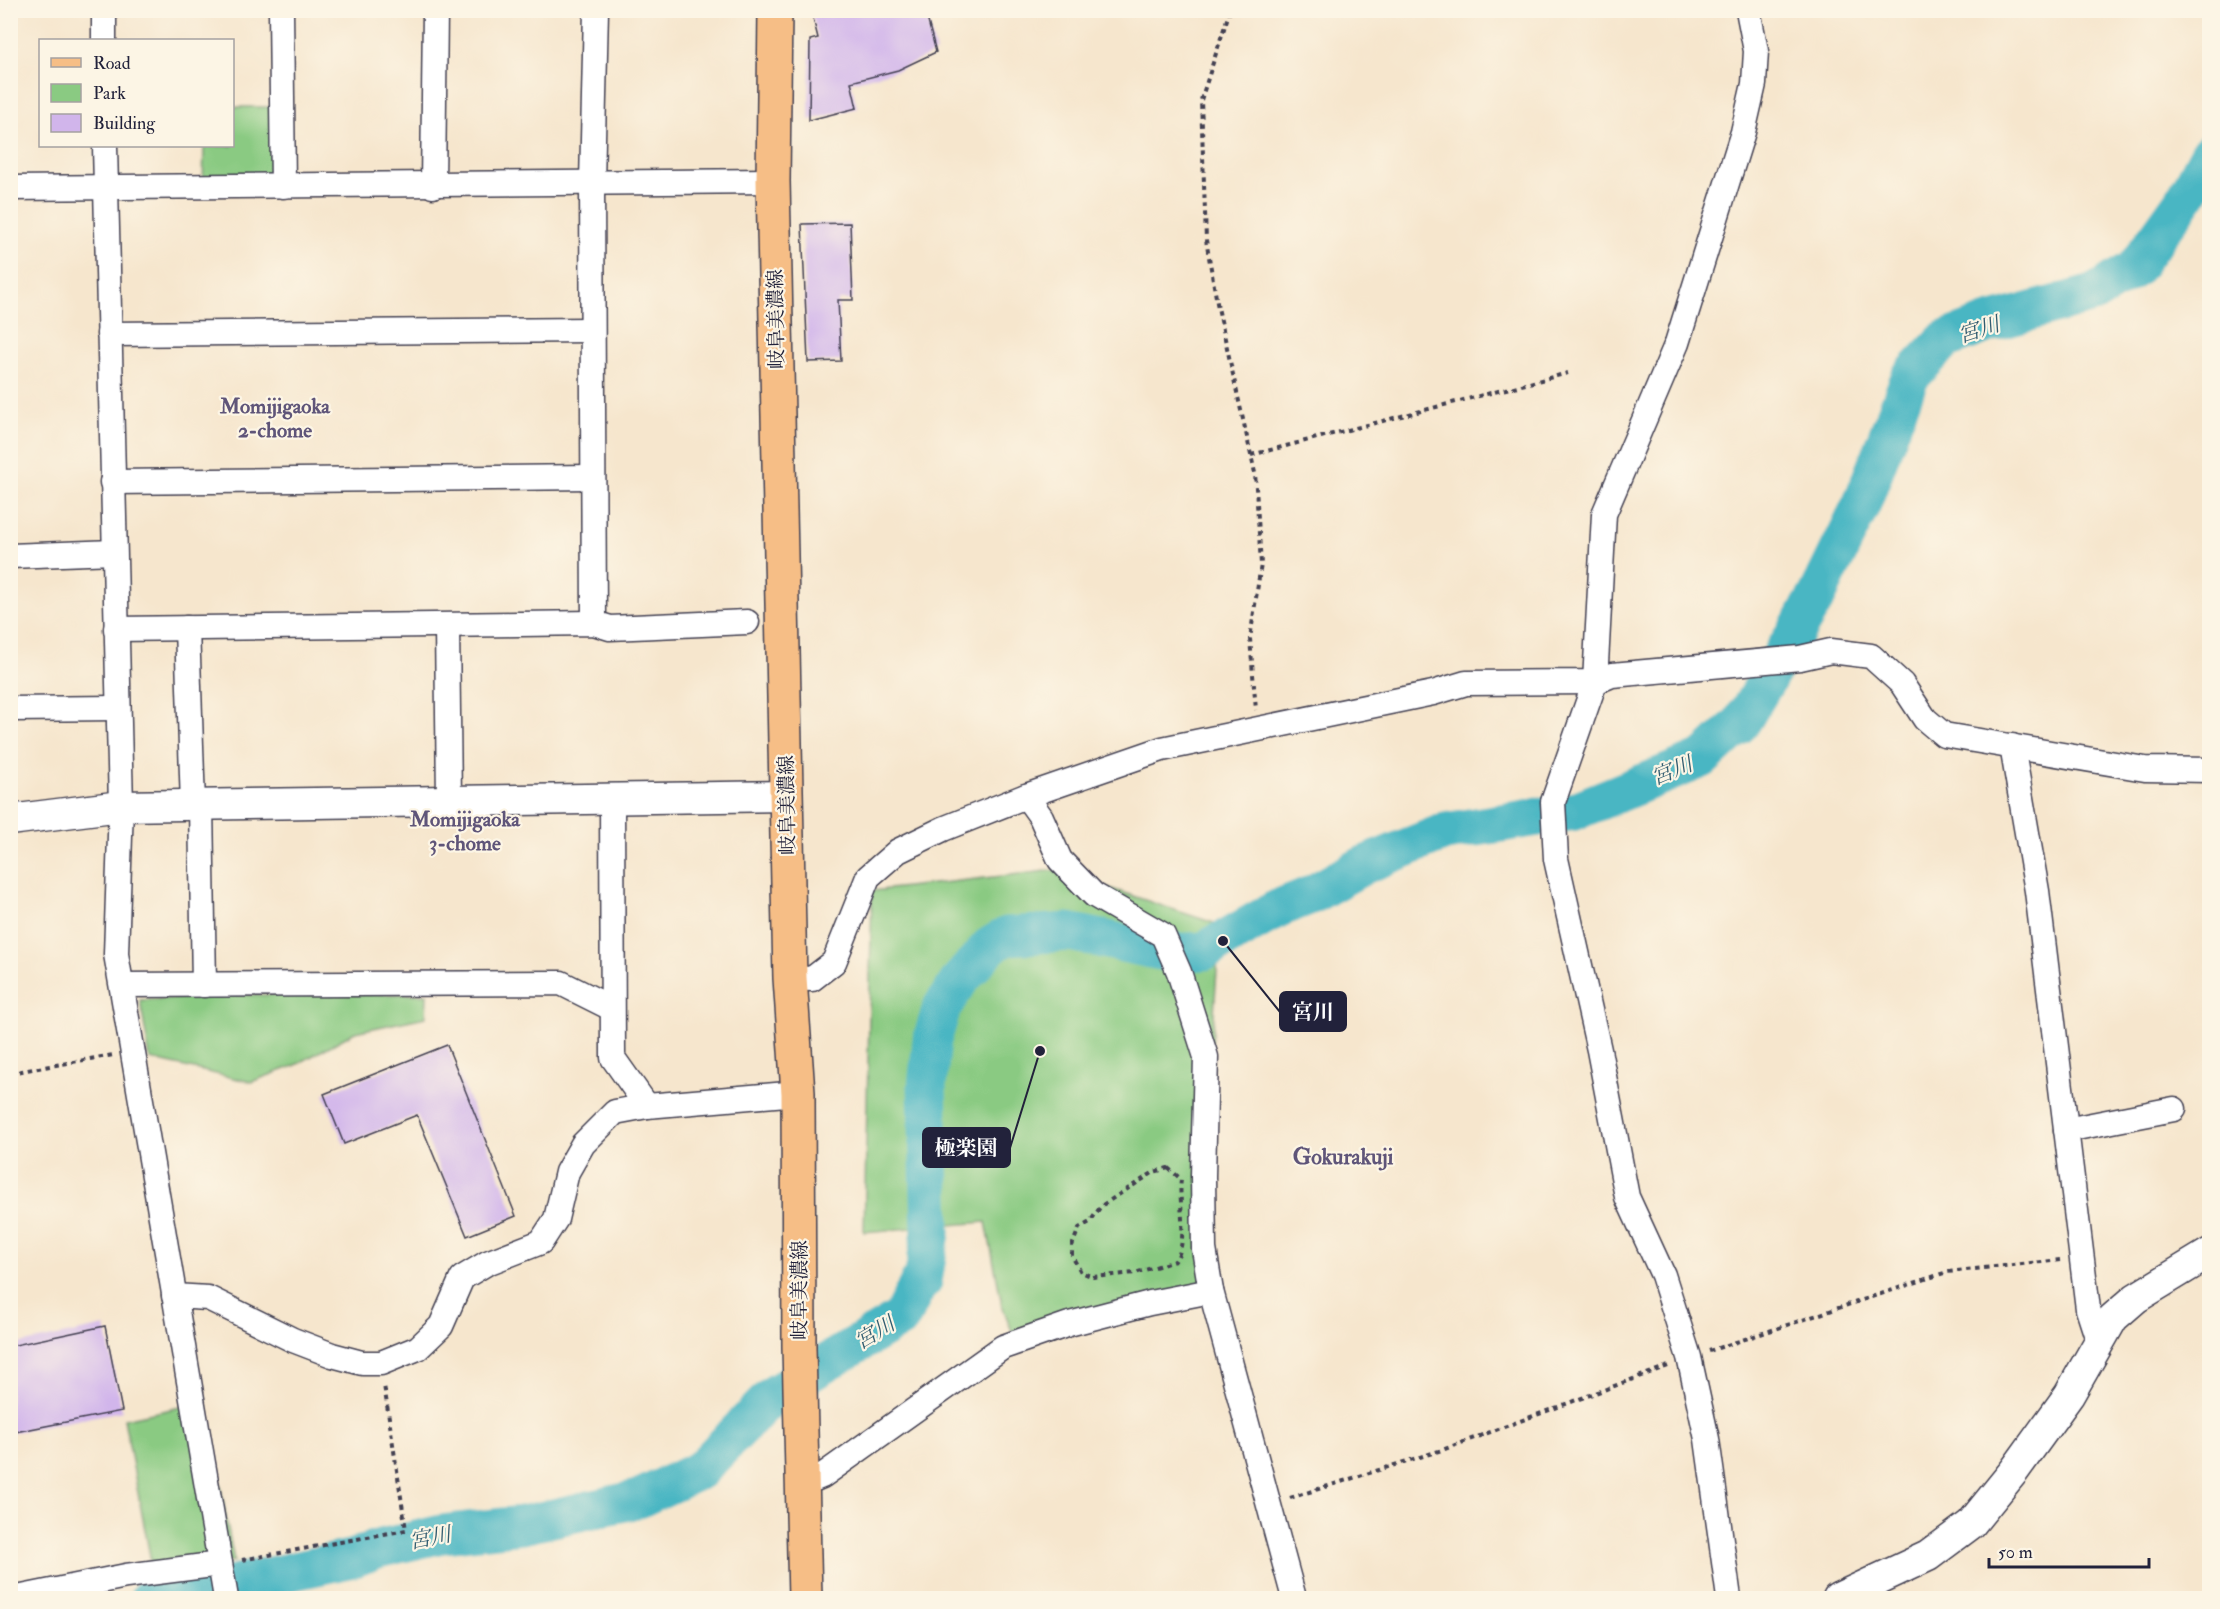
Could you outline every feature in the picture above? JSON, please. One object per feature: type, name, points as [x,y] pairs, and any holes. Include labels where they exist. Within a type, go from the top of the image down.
[{"type":"main road","name":"岐阜美濃線","points":[[775,10],[773,181],[790,978],[798,1093],[799,1347],[806,1599]]},
{"type":"street","points":[[104,10],[104,39]]},
{"type":"street","points":[[281,10],[283,186]]},
{"type":"street","points":[[433,186],[435,10]]},
{"type":"street","points":[[594,623],[592,183],[596,10]]},
{"type":"street","points":[[1729,1599],[1707,1439],[1689,1357],[1663,1275],[1627,1197],[1599,1050],[1556,859],[1553,802],[1595,682],[1604,514],[1677,344],[1743,132],[1754,84],[1756,51],[1748,10]]},
{"type":"street","points":[[105,147],[121,806],[116,931],[122,985],[226,1599]]},
{"type":"street","points":[[10,188],[433,186],[773,181]]},
{"type":"street","points":[[109,334],[592,330]]},
{"type":"street","points":[[112,482],[592,477]]},
{"type":"street","points":[[10,556],[114,552]]},
{"type":"street","points":[[116,629],[594,623],[610,628],[747,622]]},
{"type":"street","points":[[447,626],[449,801]]},
{"type":"street","points":[[187,628],[204,986]]},
{"type":"street","points":[[790,978],[812,979],[834,962],[868,877],[898,851],[943,829],[1026,796],[1162,749],[1421,696],[1466,683],[1595,682],[1612,675],[1800,658],[1831,651],[1871,656],[1902,684],[1925,719],[1944,735],[2145,769],[2210,770]]},
{"type":"street","points":[[10,709],[118,708]]},
{"type":"street","points":[[2012,746],[2037,891],[2088,1309],[2099,1343]]},
{"type":"street","points":[[10,819],[121,806],[787,796]]},
{"type":"street","points":[[1026,796],[1041,817],[1060,860],[1094,895],[1163,935],[1179,972],[1206,1057],[1204,1249],[1211,1291],[1294,1599]]},
{"type":"street","points":[[612,800],[611,1008],[614,1058],[647,1106]]},
{"type":"street","points":[[122,985],[561,982],[611,1008]]},
{"type":"street","points":[[174,1296],[208,1298],[293,1340],[342,1358],[381,1363],[418,1348],[441,1326],[462,1278],[487,1263],[541,1242],[556,1219],[567,1172],[583,1144],[615,1113],[647,1106],[798,1093]]},
{"type":"street","points":[[2066,1130],[2174,1109]]},
{"type":"street","points":[[1838,1599],[1871,1591],[1928,1557],[1971,1524],[2014,1471],[2069,1395],[2113,1318],[2136,1298],[2210,1253]]},
{"type":"street","points":[[803,1484],[822,1476],[1003,1347],[1069,1324],[1150,1303],[1211,1291]]},
{"type":"street","points":[[17,1599],[126,1576],[221,1569]]},
{"type":"path","points":[[1230,10],[1201,100],[1206,240],[1217,303],[1251,455],[1261,564],[1250,639],[1257,729]]},
{"type":"path","points":[[1251,455],[1568,373]]},
{"type":"path","points":[[10,1073],[135,1052]]},
{"type":"path","points":[[1168,1168],[1181,1179],[1181,1238],[1179,1256],[1175,1261],[1119,1275],[1093,1277],[1081,1272],[1072,1256],[1072,1246],[1079,1228],[1090,1222],[1101,1206],[1161,1169],[1168,1168]]},
{"type":"path","points":[[1269,1505],[1442,1450],[1689,1357],[1947,1272],[2082,1257]]},
{"type":"path","points":[[221,1569],[406,1530],[381,1363]]},
{"type":"green space","points":[[234,107],[282,107],[283,186],[203,186],[204,147],[234,147]]},
{"type":"green space","points":[[1055,870],[1220,925],[1203,1176],[1211,1291],[1017,1344],[1002,1305],[986,1222],[864,1232],[872,891]]},
{"type":"green space","points":[[427,994],[426,1017],[355,1032],[294,1066],[251,1082],[150,1059],[140,1000],[232,995]]},
{"type":"green space","points":[[205,1402],[234,1561],[153,1572],[124,1419]]},
{"type":"building","points":[[811,10],[925,10],[936,52],[898,70],[851,82],[857,108],[809,120],[810,40],[818,38]]},
{"type":"building","points":[[850,223],[853,300],[838,300],[841,361],[808,362],[802,224]]},
{"type":"building","points":[[447,1045],[516,1216],[467,1236],[417,1115],[344,1144],[324,1094]]},
{"type":"building","points":[[105,1326],[122,1411],[10,1433],[10,1346]]},
{"type":"waterway","name":"宮川","points":[[149,1598],[229,1585],[354,1558],[377,1549],[442,1534],[522,1525],[638,1499],[700,1470],[773,1395],[901,1318],[919,1283],[923,1281],[931,1232],[927,1086],[932,1040],[942,1007],[960,980],[990,946],[1007,936],[1069,932],[1170,953],[1204,951],[1279,908],[1311,895],[1364,865],[1445,832],[1575,811],[1702,759],[1741,723],[1817,596],[1862,503],[1910,377],[1945,340],[1989,323],[2093,294],[2134,269],[2187,195],[2210,152]]},
{"type":"place","name":"宮川","points":[[1223,941]]},
{"type":"place","name":"極楽園","points":[[1040,1051]]},
{"type":"district","name":"Momijigaoka 2-chome","points":[[275,418]]},
{"type":"district","name":"Momijigaoka 3-chome","points":[[465,831]]},
{"type":"district","name":"Gokurakuji","points":[[1343,1157]]}]
